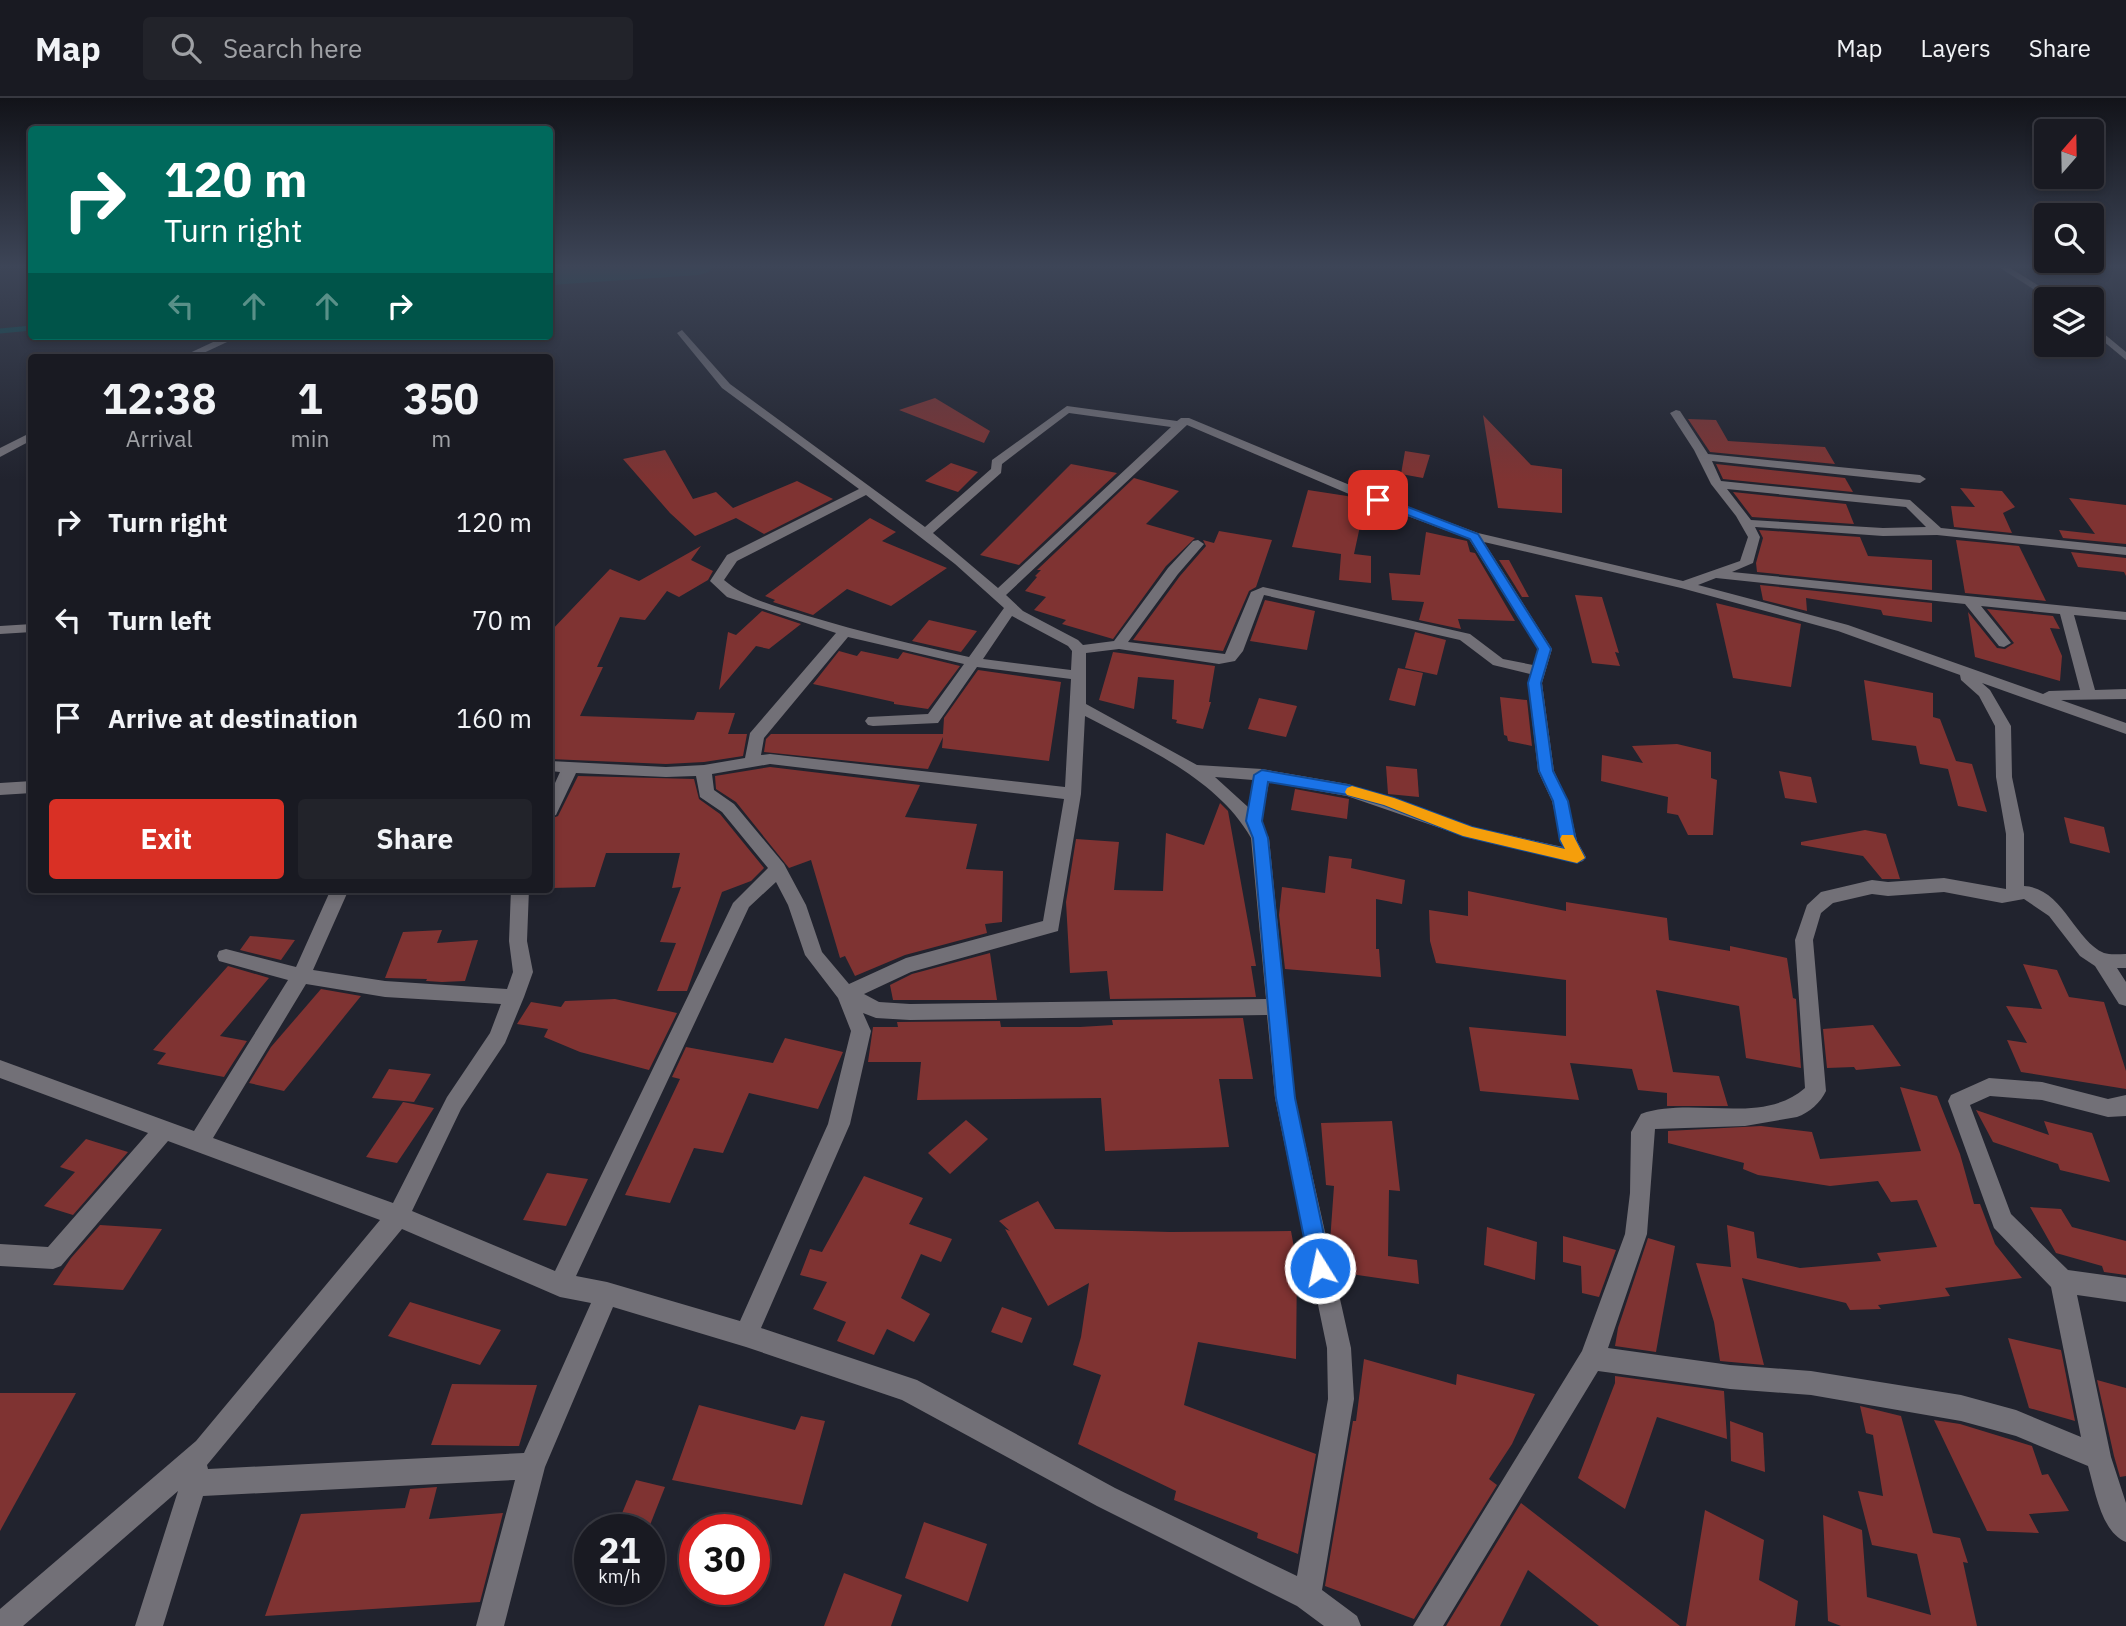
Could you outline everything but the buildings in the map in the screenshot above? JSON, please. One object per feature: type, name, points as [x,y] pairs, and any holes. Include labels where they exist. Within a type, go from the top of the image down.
[{"type":"street","points":[[686,337],[726,386],[925,533],[1018,614],[1073,642],[1080,650],[1073,794],[1051,926],[906,966],[846,994]]},
{"type":"street","points":[[2104,338],[2126,357]]},
{"type":"street","points":[[193,354],[226,340]]},
{"type":"street","points":[[925,533],[998,470],[996,463],[1067,409],[1179,425]]},
{"type":"street","points":[[1676,413],[1704,457],[1717,484],[1754,537],[1746,563],[1684,585]]},
{"type":"street","points":[[873,721],[933,719],[973,662],[1005,601],[1185,420],[1353,491],[1474,536],[1684,585],[1843,628],[2126,729]]},
{"type":"street","points":[[0,453],[28,437]]},
{"type":"street","points":[[1704,457],[1920,479]]},
{"type":"street","points":[[1717,484],[1910,504],[1937,531]]},
{"type":"street","points":[[866,490],[732,558],[717,581],[732,594],[845,632],[924,654],[1080,676]]},
{"type":"street","points":[[1746,523],[1883,532],[1937,531],[2126,551]]},
{"type":"street","points":[[1190,770],[1262,775],[1348,790],[1469,832],[1577,858],[1568,841],[1560,801],[1546,771],[1535,683],[1545,649],[1474,536]]},
{"type":"street","points":[[1119,645],[1173,571],[1198,544]]},
{"type":"street","points":[[1711,574],[2126,616]]},
{"type":"street","points":[[1080,650],[1119,645],[1219,660],[1230,658],[1236,651],[1258,592],[1263,591],[1465,637],[1498,662],[1537,671]]},
{"type":"street","points":[[1969,600],[2004,643]]},
{"type":"street","points":[[2066,610],[2089,695]]},
{"type":"street","points":[[0,630],[28,628]]},
{"type":"street","points":[[752,763],[756,737],[845,632]]},
{"type":"street","points":[[1960,671],[1985,693],[2003,726],[2004,777],[2015,834],[2015,894]]},
{"type":"street","points":[[2038,696],[2126,694]]},
{"type":"street","points":[[1078,706],[1165,753],[1239,803],[1254,821],[1260,838],[1285,1098],[1339,1348],[1341,1399],[1307,1596]]},
{"type":"street","points":[[553,766],[666,772],[704,770],[770,759],[1073,794]]},
{"type":"street","points":[[553,805],[571,766]]},
{"type":"street","points":[[704,770],[706,793],[728,808],[778,869],[797,905],[814,955],[846,994],[861,1031],[839,1124],[746,1335]]},
{"type":"street","points":[[1254,821],[1262,775]]},
{"type":"street","points":[[0,789],[28,787]]},
{"type":"street","points":[[560,1285],[742,903],[778,869]]},
{"type":"street","points":[[1427,1626],[1592,1358],[1636,1234],[1641,1193],[1642,1132],[1648,1121],[1660,1118],[1745,1117],[1797,1108],[1816,1091],[1804,940],[1813,910],[1827,897],[1872,887],[1888,889],[1944,885],[2002,896],[2027,892],[2055,911],[2087,951],[2102,961],[2126,998]]},
{"type":"street","points":[[199,1141],[301,976],[338,893]]},
{"type":"street","points":[[2,1626],[205,1450],[398,1216],[454,1103],[498,1037],[514,996],[523,972],[518,941],[520,893]]},
{"type":"street","points":[[226,956],[301,976],[385,989],[514,996]]},
{"type":"street","points":[[2102,961],[2126,961]]},
{"type":"street","points":[[846,994],[876,1010],[910,1012],[1276,1007]]},
{"type":"street","points":[[0,1069],[398,1216],[560,1285],[607,1294],[746,1335],[908,1389],[1106,1497],[1307,1596],[1347,1626]]},
{"type":"street","points":[[2126,1104],[2123,1108],[2108,1108],[2042,1091],[1989,1087],[1958,1101],[2002,1220],[2011,1233],[2062,1281],[2098,1457],[2113,1506],[2126,1530]]},
{"type":"street","points":[[0,1255],[53,1258],[164,1129]]},
{"type":"street","points":[[2062,1281],[2126,1290]]},
{"type":"street","points":[[490,1626],[532,1466],[607,1294]]},
{"type":"street","points":[[1592,1358],[1730,1377],[1811,1382],[1961,1408],[2016,1423],[2098,1457]]},
{"type":"street","points":[[149,1626],[205,1450]]},
{"type":"street","points":[[194,1483],[532,1466]]},
{"type":"slow traffic","points":[[1352,792],[1388,802],[1469,832],[1577,858],[1568,839]]},
{"type":"route","points":[[1320,1268],[1285,1098],[1260,838],[1254,821],[1262,775],[1348,790],[1469,832],[1577,858],[1568,841],[1560,801],[1546,771],[1535,683],[1545,649],[1474,536],[1378,500]]}]
